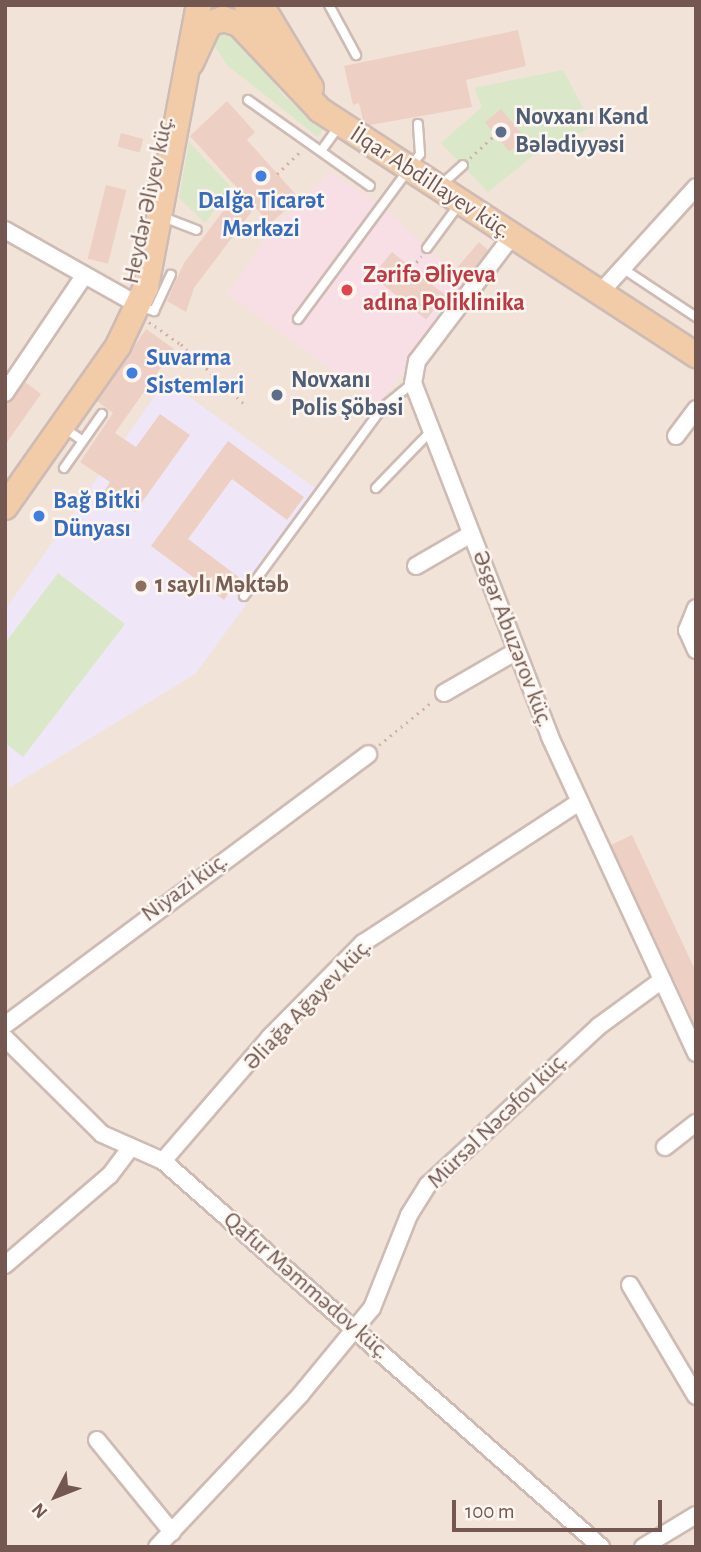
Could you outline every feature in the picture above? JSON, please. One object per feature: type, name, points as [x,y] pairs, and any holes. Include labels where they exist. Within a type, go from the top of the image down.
[{"type":"main road","points":[[183,15],[199,5]]},
{"type":"main road","points":[[191,63],[199,5]]},
{"type":"main road","points":[[247,5],[288,71],[340,124]]},
{"type":"main road","points":[[254,5],[267,15],[340,124]]},
{"type":"main road","name":"Heydər Əliyev küç.","points":[[5,486],[133,306],[155,191],[183,15]]},
{"type":"main road","points":[[191,63],[209,24],[232,20],[305,97],[340,124]]},
{"type":"main road","name":"Heydər Əliyev küç.","points":[[5,507],[62,427],[133,306],[163,217],[191,63]]},
{"type":"main road","name":"İlqar Abdillayev küç.","points":[[340,124],[696,355]]},
{"type":"street","points":[[600,293],[620,267],[696,187]]},
{"type":"street","points":[[5,230],[133,306]]},
{"type":"street","points":[[413,383],[417,361],[512,236]]},
{"type":"street","points":[[5,393],[84,276]]},
{"type":"street","name":"Əsgər Abuzərov küç.","points":[[413,383],[434,428],[515,652],[578,803],[696,1053]]},
{"type":"street","points":[[676,436],[696,409]]},
{"type":"street","points":[[416,566],[471,534]]},
{"type":"street","points":[[696,608],[687,630],[696,650]]},
{"type":"street","points":[[444,693],[515,652]]},
{"type":"street","name":"Niyazi küç.","points":[[5,1025],[368,754]]},
{"type":"street","name":"Əliağa Ağayev küç.","points":[[163,1161],[271,1037],[363,943],[578,803]]},
{"type":"street","name":"Mürsəl Nəcəfov küç.","points":[[157,1547],[355,1329],[382,1291],[409,1215],[429,1185],[598,1026],[662,980]]},
{"type":"street","name":"Qafur Məmmədov küç.","points":[[5,1038],[90,1125],[163,1161],[601,1547]]},
{"type":"street","points":[[665,1147],[696,1123]]},
{"type":"street","points":[[5,1265],[110,1175],[130,1147]]},
{"type":"street","points":[[631,1285],[696,1396]]},
{"type":"street","points":[[97,1440],[172,1532]]},
{"type":"street","points":[[643,1547],[663,1541],[696,1516]]},
{"type":"lane","points":[[329,5],[356,55]]},
{"type":"lane","points":[[248,100],[370,186]]},
{"type":"lane","points":[[321,151],[340,124]]},
{"type":"lane","points":[[298,319],[409,170],[423,146],[418,124]]},
{"type":"lane","points":[[438,189],[463,165]]},
{"type":"lane","points":[[427,248],[460,203]]},
{"type":"lane","points":[[163,217],[197,230]]},
{"type":"lane","points":[[620,267],[696,317]]},
{"type":"lane","points":[[133,306],[154,311],[171,275]]},
{"type":"lane","points":[[244,596],[382,408],[413,383]]},
{"type":"lane","points":[[65,468],[102,414]]},
{"type":"lane","points":[[62,427],[83,441]]},
{"type":"lane","points":[[376,488],[434,428]]},
{"type":"path","points":[[463,165],[494,136]]},
{"type":"path","points":[[277,174],[310,143]]},
{"type":"path","points":[[412,268],[427,248]]},
{"type":"path","points":[[133,306],[181,344],[244,404]]},
{"type":"path","points":[[368,754],[444,693]]},
{"type":"shaded area","points":[[5,5],[696,5],[696,1547],[5,1547]]},
{"type":"shaded area","name":"Zərifə Əliyeva adına Poliklinika","points":[[330,172],[383,206],[466,285],[379,404],[227,294],[273,228]]},
{"type":"shaded area","name":"1 saylı Məktəb","points":[[166,380],[326,496],[195,674],[9,788],[5,610]]},
{"type":"green space","points":[[227,31],[248,43],[282,94],[323,129],[318,137],[228,66],[211,41]]},
{"type":"green space","points":[[563,70],[593,127],[539,151],[488,192],[441,143],[482,107],[474,88]]},
{"type":"green space","points":[[189,142],[232,188],[205,223],[179,198]]},
{"type":"green space","points":[[58,573],[125,624],[23,757],[5,743],[5,643]]},
{"type":"building","points":[[518,30],[526,66],[466,80],[472,107],[370,125],[363,120],[359,103],[353,105],[344,66]]},
{"type":"building","points":[[227,101],[255,132],[247,140],[299,198],[270,224],[255,207],[194,288],[186,312],[167,301],[184,263],[239,190],[190,136]]},
{"type":"building","points":[[501,109],[525,138],[509,152],[485,122]]},
{"type":"building","points":[[121,133],[143,139],[140,152],[117,147]]},
{"type":"building","points":[[106,185],[126,190],[108,264],[88,259]]},
{"type":"building","points":[[479,242],[488,250],[466,279],[455,270]]},
{"type":"building","points":[[392,252],[446,295],[426,320],[372,276]]},
{"type":"building","points":[[146,329],[174,349],[115,433],[136,447],[160,414],[190,435],[135,512],[105,490],[110,482],[80,462],[113,413],[97,401]]},
{"type":"building","points":[[25,382],[41,394],[5,445],[5,403]]},
{"type":"building","points":[[228,441],[304,497],[287,520],[232,479],[188,539],[240,578],[224,600],[151,546]]},
{"type":"building","points":[[632,835],[696,972],[696,1027],[611,845]]},
{"type":"place","name":"Novxanı Kənd Bələdiyyəsi","points":[[501,132]]},
{"type":"place","name":"Dalğa Ticarət Mərkəzi","points":[[261,176]]},
{"type":"place","name":"Zərifə Əliyeva adına Poliklinika","points":[[347,290]]},
{"type":"place","name":"Suvarma Sistemləri","points":[[132,373]]},
{"type":"place","name":"Novxanı Polis Şöbəsi","points":[[277,395]]},
{"type":"place","name":"Bağ Bitki Dünyası","points":[[39,516]]},
{"type":"place","name":"1 saylı Məktəb","points":[[141,586]]}]
